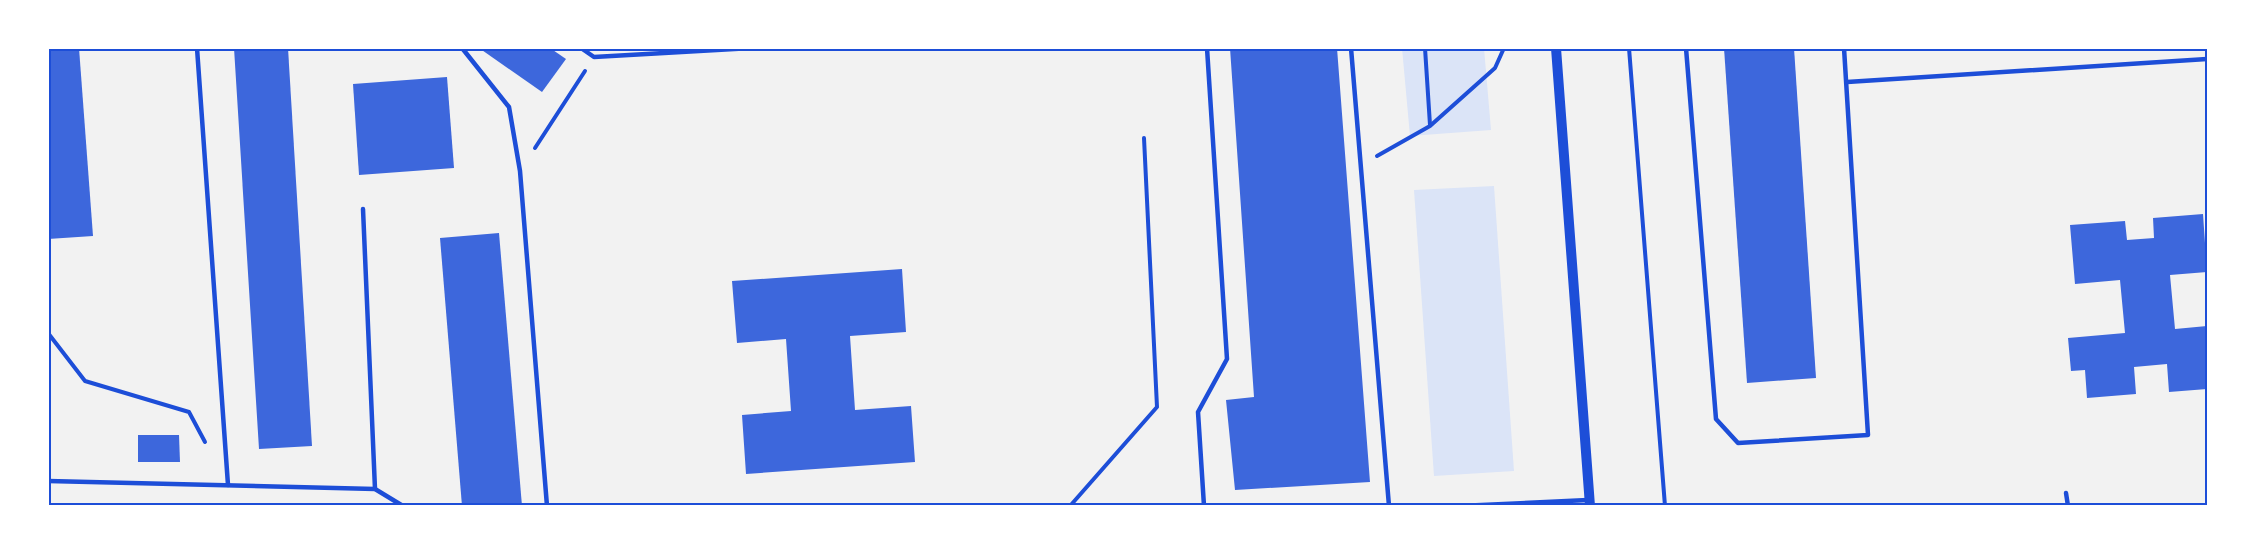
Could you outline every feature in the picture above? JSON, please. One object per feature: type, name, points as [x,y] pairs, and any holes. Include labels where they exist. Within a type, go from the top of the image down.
[{"type":"street","points":[[1556,48],[1590,503]]},
{"type":"lane","points":[[196,48],[228,485]]},
{"type":"lane","points":[[462,48],[509,107],[520,171],[547,506]]},
{"type":"lane","points":[[580,48],[594,57],[752,48]]},
{"type":"lane","points":[[1204,506],[1198,412],[1227,359],[1207,48]]},
{"type":"lane","points":[[1351,48],[1389,506]]},
{"type":"lane","points":[[1686,48],[1716,419],[1738,443],[1868,435],[1844,48]]},
{"type":"lane","points":[[1847,82],[2207,59]]},
{"type":"lane","points":[[363,210],[375,489]]},
{"type":"lane","points":[[48,481],[375,489],[403,506]]},
{"type":"lane","points":[[2066,493],[2068,506]]},
{"type":"lane","points":[[1459,506],[1590,503]]},
{"type":"path","points":[[1425,48],[1430,126]]},
{"type":"path","points":[[1360,166],[1430,126],[1495,68],[1503,48]]},
{"type":"path","points":[[1629,48],[1665,506]]},
{"type":"path","points":[[520,171],[594,57]]},
{"type":"path","points":[[1070,506],[1157,407],[1144,138]]},
{"type":"path","points":[[48,333],[85,381],[189,412],[206,443]]},
{"type":"shaded area","points":[[1402,48],[1484,48],[1491,130],[1410,136]]},
{"type":"shaded area","points":[[1494,186],[1514,471],[1434,476],[1414,190]]},
{"type":"building","points":[[48,48],[79,48],[93,236],[48,239]]},
{"type":"building","points":[[234,48],[288,48],[312,446],[259,449]]},
{"type":"building","points":[[479,48],[550,48],[566,59],[542,92]]},
{"type":"building","points":[[1230,48],[1337,48],[1370,482],[1235,490],[1226,400],[1254,397]]},
{"type":"building","points":[[1724,48],[1794,48],[1816,378],[1747,383]]},
{"type":"building","points":[[447,77],[454,168],[359,175],[353,84]]},
{"type":"building","points":[[2203,214],[2207,272],[2170,275],[2175,329],[2207,326],[2207,389],[2169,392],[2167,364],[2134,367],[2136,394],[2087,398],[2085,370],[2071,371],[2068,338],[2125,333],[2120,280],[2075,284],[2070,225],[2125,221],[2127,240],[2154,238],[2153,218]]},
{"type":"building","points":[[499,233],[522,506],[462,506],[440,238]]},
{"type":"building","points":[[902,269],[906,332],[850,336],[855,410],[911,406],[915,462],[746,474],[742,415],[791,411],[786,339],[737,343],[732,281]]},
{"type":"building","points":[[138,435],[179,435],[180,462],[138,462]]}]
